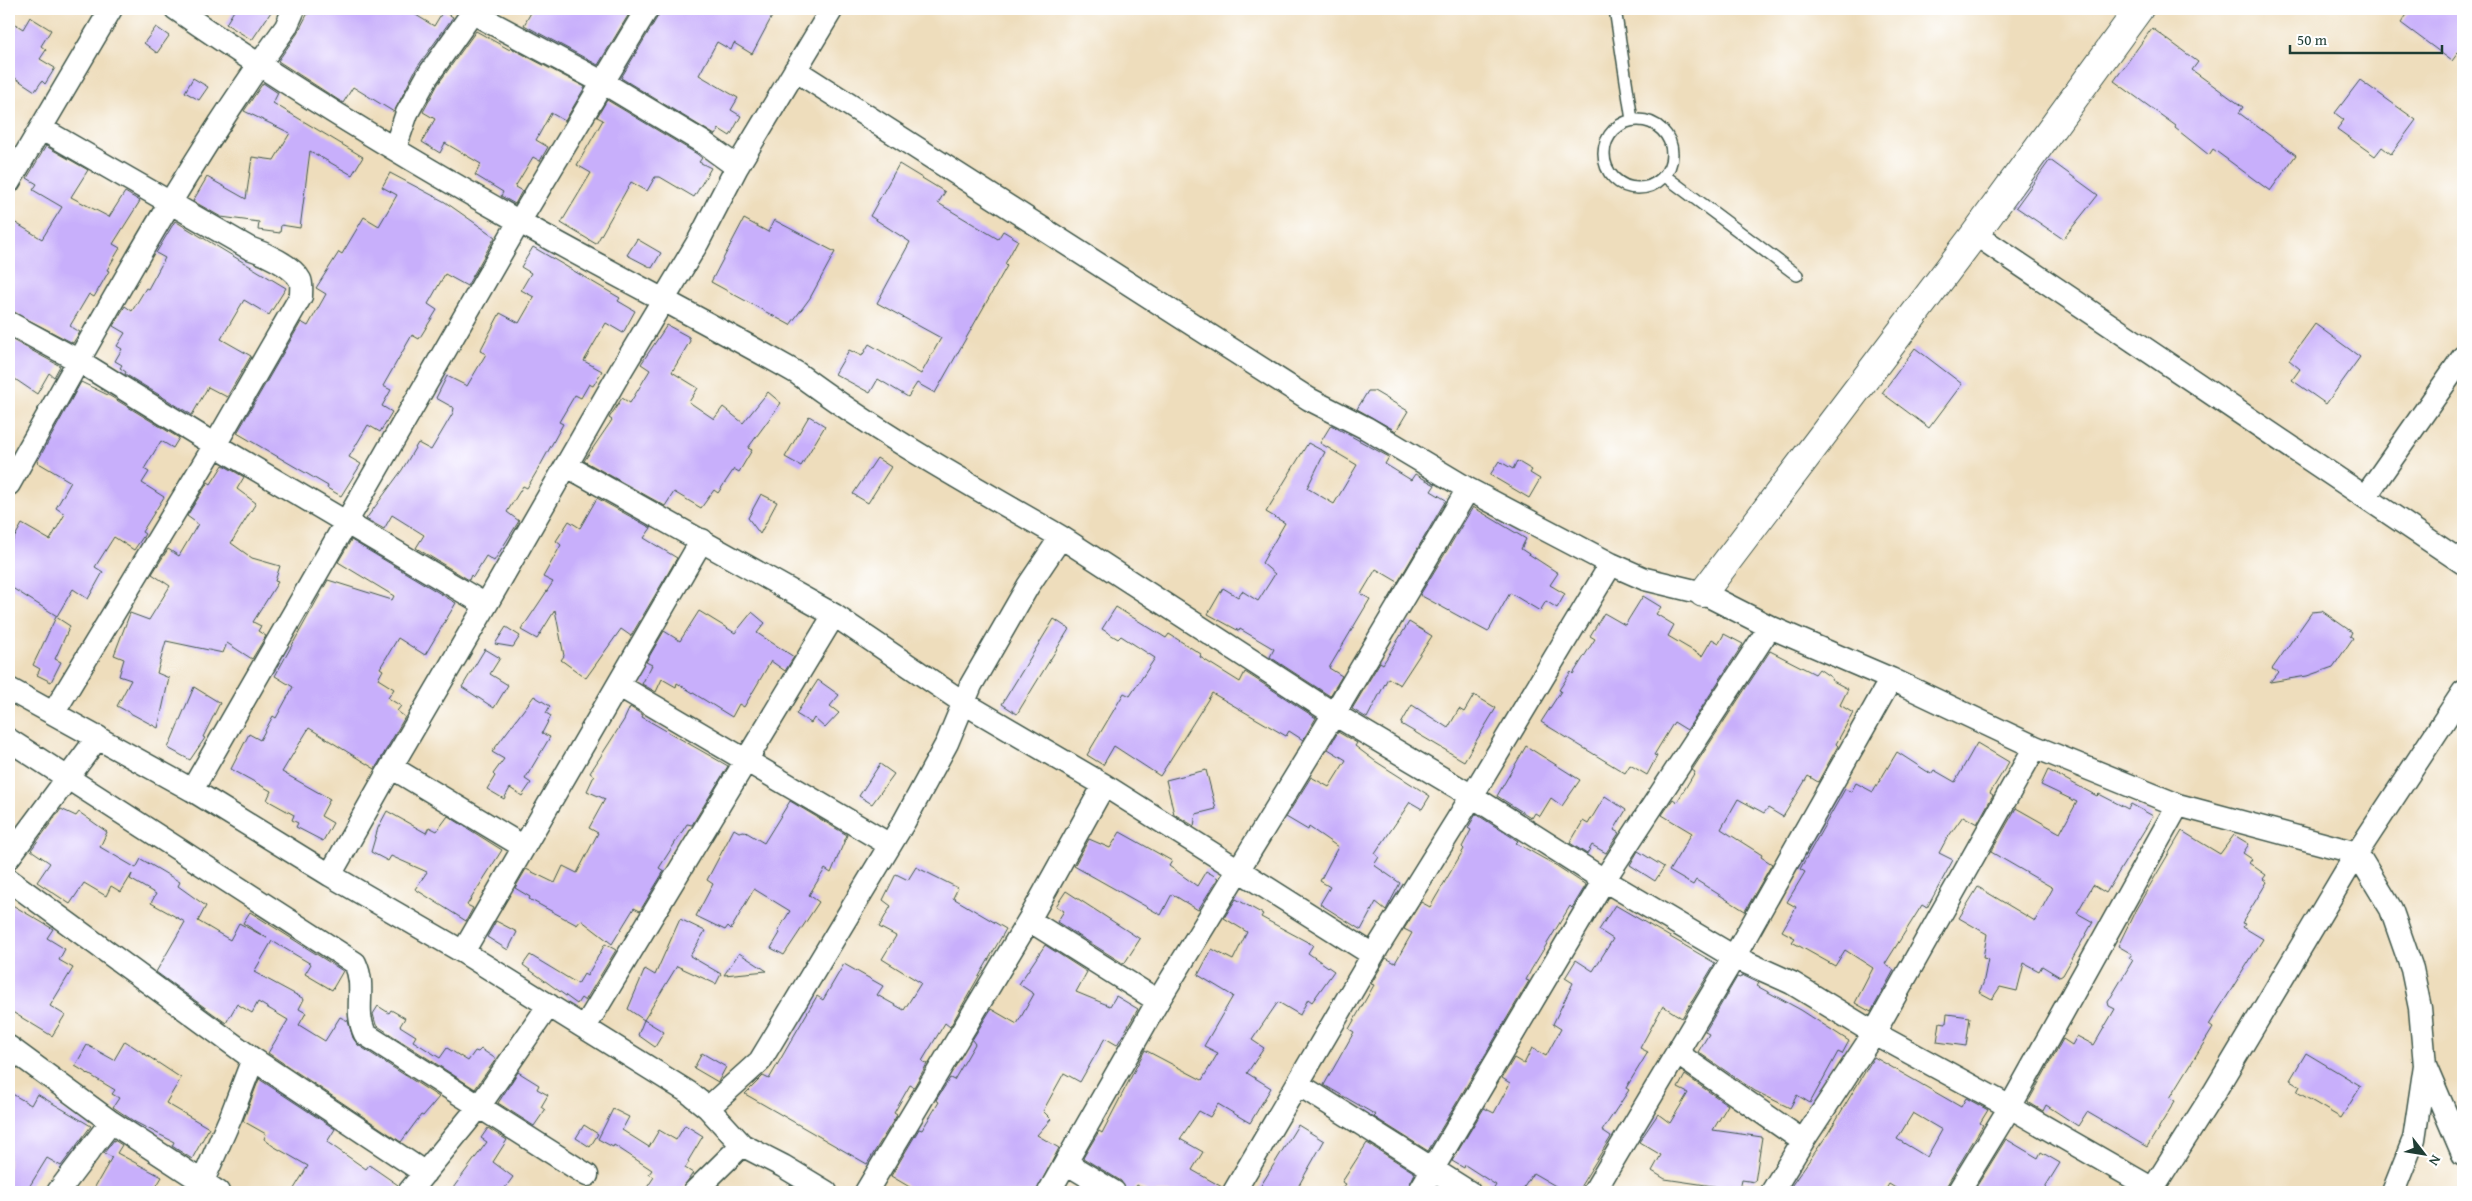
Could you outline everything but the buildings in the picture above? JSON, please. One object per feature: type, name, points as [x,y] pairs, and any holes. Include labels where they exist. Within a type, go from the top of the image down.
[{"type":"street","points":[[9,182],[42,129],[111,9]]},
{"type":"street","points":[[176,9],[258,65],[519,222],[797,373],[832,399],[982,493],[1061,536],[1334,714],[1472,796],[1604,880],[1734,957],[1792,983],[1874,1033],[2010,1107],[2152,1191],[2215,1091],[2357,853],[2463,692]]},
{"type":"street","points":[[9,484],[78,361],[171,203],[258,65],[286,27],[294,9]]},
{"type":"street","points":[[192,790],[519,222],[648,9]]},
{"type":"street","points":[[330,875],[391,766],[662,300],[698,242],[737,167],[832,9]]},
{"type":"street","points":[[1703,593],[1975,234],[2139,9]]},
{"type":"street","points":[[395,148],[407,113],[427,77],[474,11],[604,83],[704,143],[737,167]]},
{"type":"street","points":[[795,70],[1309,399],[1366,428],[1468,489],[1611,564],[1645,579],[1703,593],[1770,626],[1891,679],[2035,747],[2178,805],[2357,853],[2391,909],[2412,970],[2420,1008],[2425,1065],[2414,1139],[2393,1192]]},
{"type":"street","points":[[42,129],[249,248],[265,253],[294,273],[301,282],[300,296],[215,445],[54,712]]},
{"type":"street","points":[[1975,234],[2463,563]]},
{"type":"street","points":[[9,324],[78,361],[215,445],[486,605]]},
{"type":"street","points":[[2364,496],[2463,357]]},
{"type":"street","points":[[567,466],[834,615],[964,702],[1104,785],[1373,955]]},
{"type":"street","points":[[1049,1192],[1158,1001],[1237,869],[1334,714],[1468,489]]},
{"type":"street","points":[[708,1108],[760,1061],[890,844],[947,743],[971,685],[1028,586],[1061,536]]},
{"type":"street","points":[[463,952],[702,540]]},
{"type":"street","points":[[1234,1192],[1373,955],[1472,796],[1611,564]]},
{"type":"street","points":[[585,1027],[834,615]]},
{"type":"street","points":[[1419,1192],[1604,880],[1770,626]]},
{"type":"street","points":[[1594,1192],[1678,1054],[1891,679]]},
{"type":"street","points":[[618,685],[890,844]]},
{"type":"street","points":[[9,689],[54,712],[192,790],[330,875],[463,952],[585,1027],[688,1092],[708,1108],[742,1145],[783,1166],[826,1192]]},
{"type":"street","points":[[9,857],[98,737]]},
{"type":"street","points":[[9,740],[355,962],[361,976],[359,1021],[364,1034],[384,1045],[478,1108],[587,1175]]},
{"type":"street","points":[[1772,1192],[1874,1033],[2035,747]]},
{"type":"street","points":[[391,766],[524,847]]},
{"type":"street","points":[[866,1192],[1029,920],[1104,785]]},
{"type":"street","points":[[1958,1192],[2010,1107],[2178,805]]},
{"type":"street","points":[[9,880],[252,1058],[424,1173]]},
{"type":"street","points":[[1029,920],[1158,1001]]},
{"type":"street","points":[[409,1192],[478,1108],[549,1005]]},
{"type":"street","points":[[9,1047],[111,1122],[207,1189],[252,1058]]},
{"type":"street","points":[[1678,1054],[1803,1141]]},
{"type":"street","points":[[2425,1065],[2463,1154]]},
{"type":"street","points":[[1298,1084],[1469,1192]]},
{"type":"street","points":[[58,1192],[111,1122]]},
{"type":"street","points":[[694,1192],[742,1145]]},
{"type":"street","points":[[1066,1163],[1114,1192]]},
{"type":"lane","points":[[1615,9],[1632,120]]},
{"type":"lane","points":[[1632,120],[1650,122],[1659,127],[1670,141],[1672,160],[1665,176],[1658,183],[1640,189],[1622,185],[1608,172],[1603,154],[1605,144],[1615,128],[1632,120]]},
{"type":"lane","points":[[1665,176],[1797,275]]}]
